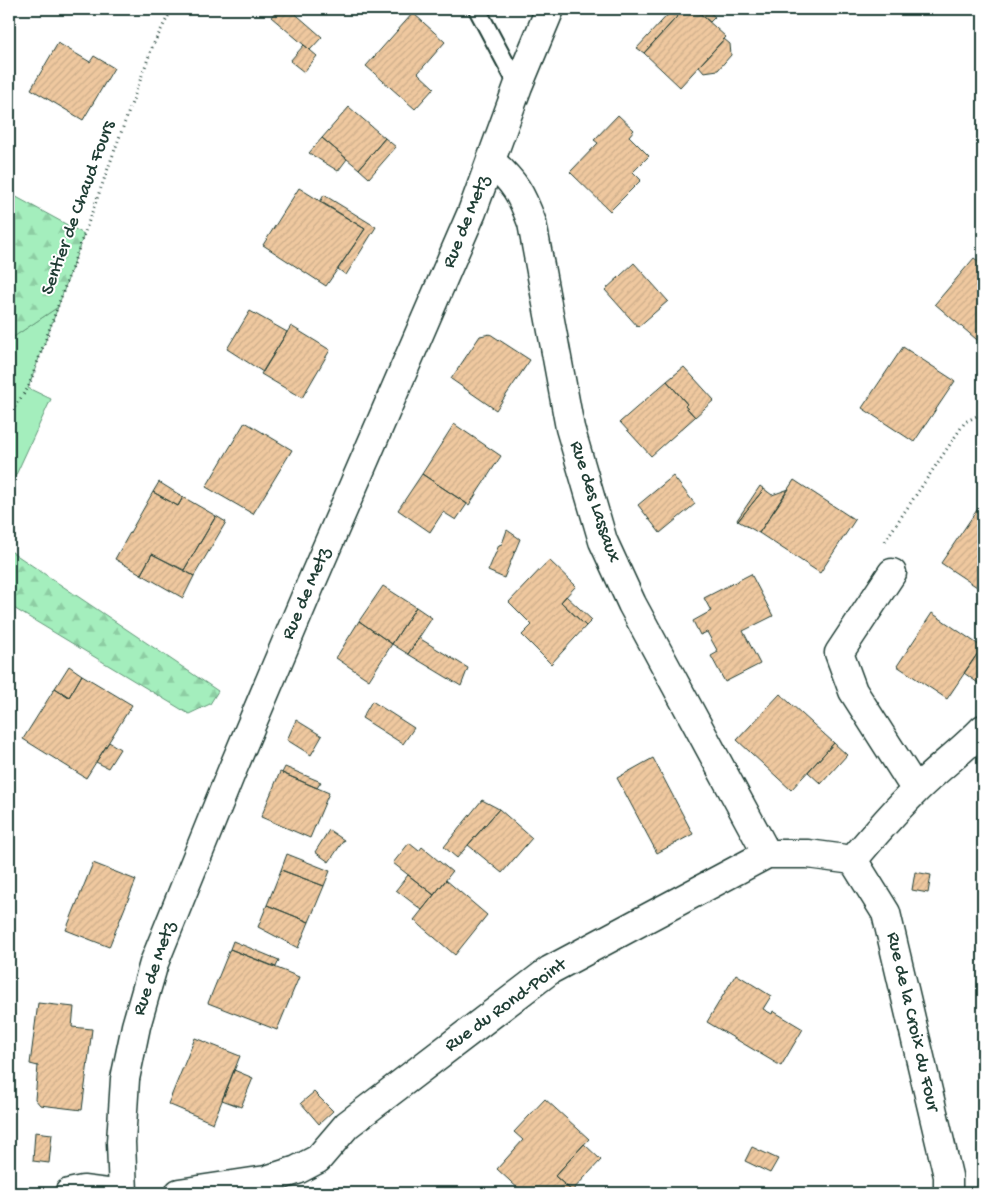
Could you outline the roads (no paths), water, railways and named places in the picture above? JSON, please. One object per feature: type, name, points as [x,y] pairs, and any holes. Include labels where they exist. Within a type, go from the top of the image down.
[{"type":"street","name":"Rue de Metz","points":[[123,1193],[121,1158],[125,1079],[136,1026],[154,963],[235,764],[472,212],[518,86],[550,9]]},
{"type":"street","name":"Rue des Lassaux","points":[[491,161],[507,176],[522,196],[532,223],[570,428],[603,541],[632,604],[766,854]]},
{"type":"street","points":[[892,573],[839,653],[853,691],[916,790]]},
{"type":"street","points":[[853,860],[886,820],[916,790],[965,748],[983,729]]},
{"type":"street","name":"Rue du Rond-Point","points":[[179,1193],[266,1180],[297,1170],[318,1159],[347,1125],[550,970],[766,854],[808,854],[853,860]]},
{"type":"street","name":"Rue de la Croix du Four","points":[[853,860],[886,913],[948,1176],[948,1193]]},
{"type":"street","points":[[69,1193],[84,1190],[107,1193]]},
{"type":"lane","points":[[478,9],[518,86]]}]
